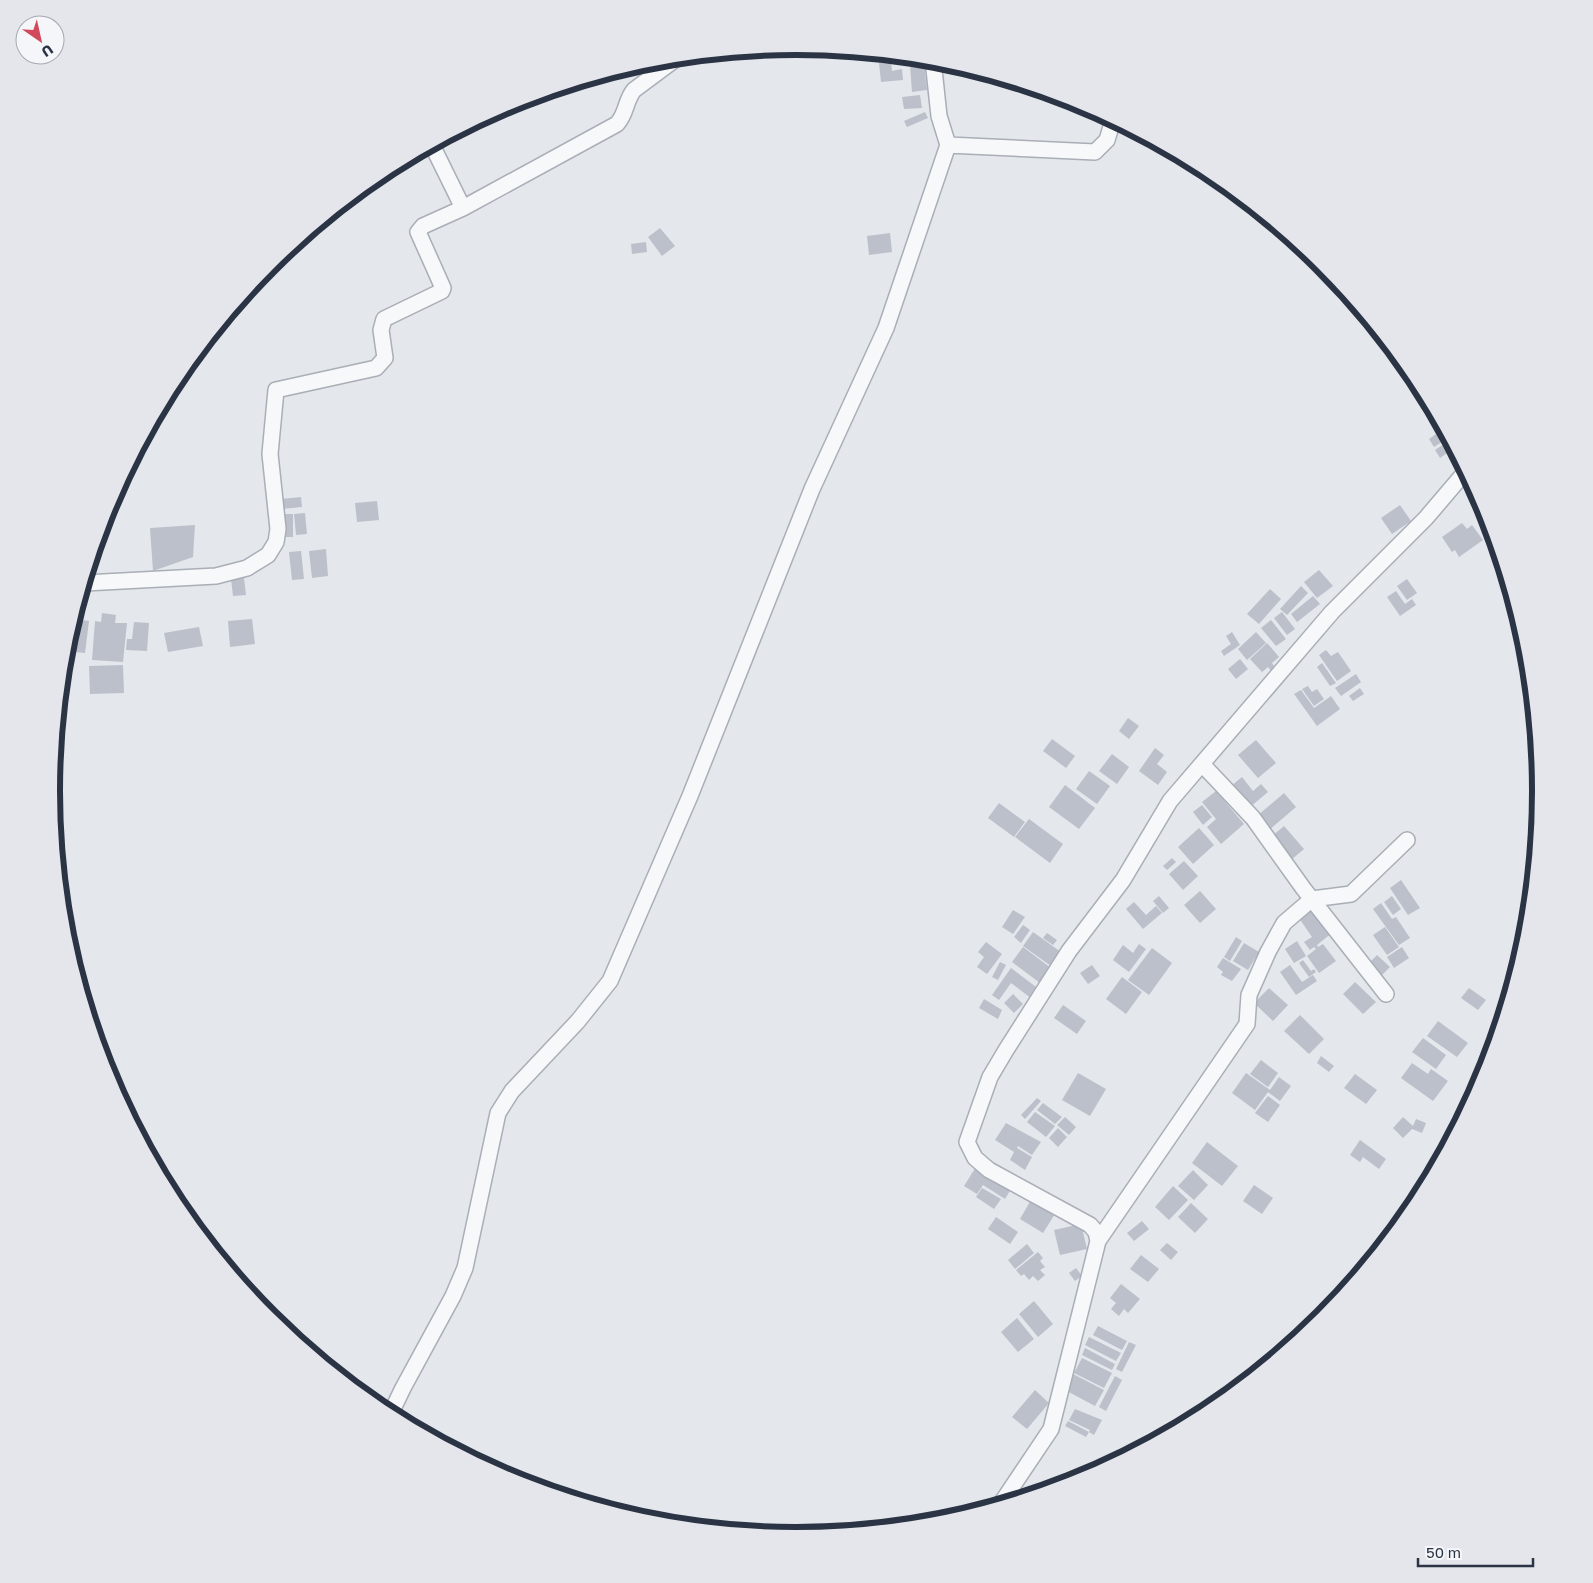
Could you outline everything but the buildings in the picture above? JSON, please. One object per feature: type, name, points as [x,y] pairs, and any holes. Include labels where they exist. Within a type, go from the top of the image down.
[{"type":"street","points":[[91,583],[216,576],[247,568],[268,555],[276,542],[278,529],[270,454],[276,390],[365,371],[382,364],[385,358],[381,330],[384,319],[440,293],[444,288],[418,232],[423,226],[463,208],[617,124],[626,112],[628,97],[634,90],[665,67]]},
{"type":"street","points":[[394,1408],[453,1296],[465,1268],[498,1113],[512,1091],[559,1042],[610,981],[690,796],[812,489],[886,328],[948,145],[939,116],[934,68]]},
{"type":"street","points":[[948,145],[1095,152],[1107,140],[1111,126]]},
{"type":"street","points":[[435,150],[463,208]]},
{"type":"street","points":[[1098,1241],[1096,1232],[1090,1225],[989,1170],[975,1158],[968,1142],[990,1077],[1069,951],[1123,880],[1170,801],[1332,612],[1426,518],[1462,476]]},
{"type":"street","points":[[1202,764],[1253,818],[1312,899],[1386,994]]},
{"type":"street","points":[[1015,1493],[1051,1429],[1098,1241],[1247,1024],[1249,995],[1268,952],[1284,923],[1312,899],[1351,894],[1407,840]]}]
